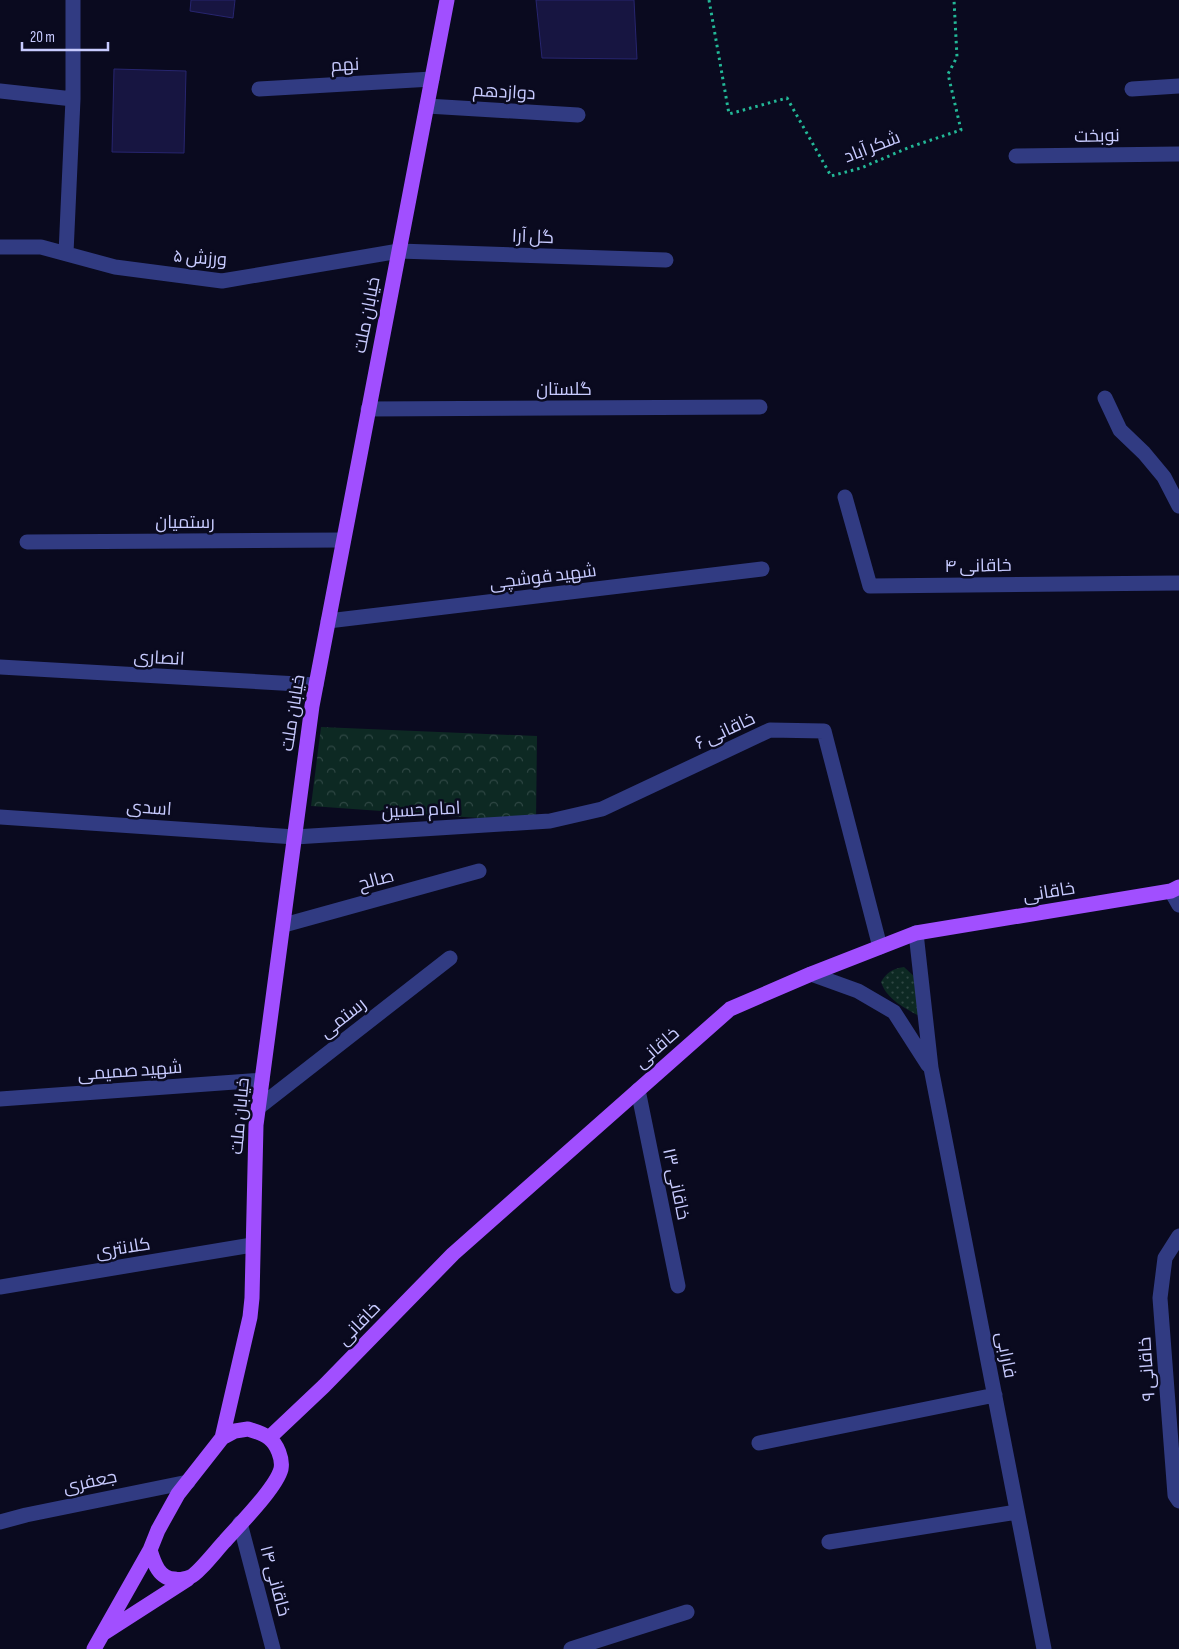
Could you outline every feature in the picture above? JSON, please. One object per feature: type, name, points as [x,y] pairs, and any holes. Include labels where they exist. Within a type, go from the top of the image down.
[{"type":"main road","name":"خیابان ملت","points":[[222,1438],[250,1317],[256,1125],[316,686],[447,0]]},
{"type":"main road","name":"خاقانی","points":[[269,1438],[324,1386],[453,1254],[730,1009],[811,974],[916,933],[1175,889]]},
{"type":"main road","points":[[94,1649],[101,1635],[150,1550],[158,1530],[178,1494],[222,1438],[235,1431],[248,1430],[259,1432],[269,1438],[276,1445],[282,1466],[269,1490],[192,1577],[101,1635]]},
{"type":"main road","points":[[150,1550],[155,1566],[161,1574],[174,1580],[192,1577]]},
{"type":"street","points":[[66,253],[73,99],[73,0]]},
{"type":"street","name":"نهم","points":[[259,89],[432,79]]},
{"type":"street","points":[[1132,89],[1179,86]]},
{"type":"street","points":[[0,92],[73,99]]},
{"type":"street","name":"دوازدهم","points":[[427,106],[578,115]]},
{"type":"street","name":"نوبخت","points":[[1016,156],[1179,154]]},
{"type":"street","name":"ورزش ۵","points":[[0,247],[41,246],[115,267],[222,282],[399,251]]},
{"type":"street","name":"گل آرا","points":[[399,251],[666,260]]},
{"type":"street","points":[[1104,398],[1120,430],[1164,476],[1179,506]]},
{"type":"street","name":"گلستان","points":[[368,409],[760,407]]},
{"type":"street","name":"خاقانی ۴","points":[[845,497],[870,586],[1179,583]]},
{"type":"street","name":"رستمیان","points":[[27,542],[344,540]]},
{"type":"street","name":"شهید قوشچی","points":[[328,621],[762,569]]},
{"type":"street","name":"انصاری","points":[[0,667],[316,686]]},
{"type":"street","name":"خاقانی ۶","points":[[550,821],[602,809],[770,730],[824,731],[880,947]]},
{"type":"street","name":"اسدی","points":[[0,816],[295,837]]},
{"type":"street","name":"امام حسین","points":[[295,837],[550,821]]},
{"type":"street","name":"صالح","points":[[284,924],[479,871]]},
{"type":"street","points":[[1175,889],[1179,905]]},
{"type":"street","name":"فارابی","points":[[916,933],[930,1068],[1044,1649]]},
{"type":"street","name":"رستمی","points":[[259,1107],[450,958]]},
{"type":"street","name":"فارابی","points":[[811,974],[858,991],[894,1012],[930,1068]]},
{"type":"street","name":"شهید صمیمی","points":[[0,1099],[262,1080]]},
{"type":"street","name":"خاقانی ۱۳","points":[[638,1090],[678,1286]]},
{"type":"street","name":"خاقانی ٩","points":[[1179,1236],[1165,1258],[1160,1298],[1175,1495],[1179,1501]]},
{"type":"street","name":"کلانتری","points":[[0,1287],[252,1245]]},
{"type":"street","points":[[759,1443],[995,1395]]},
{"type":"street","name":"جعفری","points":[[0,1522],[188,1482]]},
{"type":"street","points":[[829,1542],[1017,1512]]},
{"type":"street","name":"خاقانی ۱۴","points":[[240,1523],[273,1649]]},
{"type":"street","points":[[571,1649],[687,1612]]},
{"type":"path","name":"شکر آباد","points":[[709,0],[729,114],[787,98],[831,176],[861,168],[910,147],[961,130],[948,74],[957,57],[954,0]]},
{"type":"green space","points":[[321,727],[537,736],[536,822],[311,806]]},
{"type":"green space","points":[[904,967],[916,978],[921,1017],[892,999],[881,982],[890,972]]},
{"type":"building","points":[[191,0],[235,0],[233,18],[190,11]]},
{"type":"building","points":[[536,0],[634,0],[637,59],[542,58]]},
{"type":"building","points":[[114,69],[186,71],[184,153],[112,152]]}]
